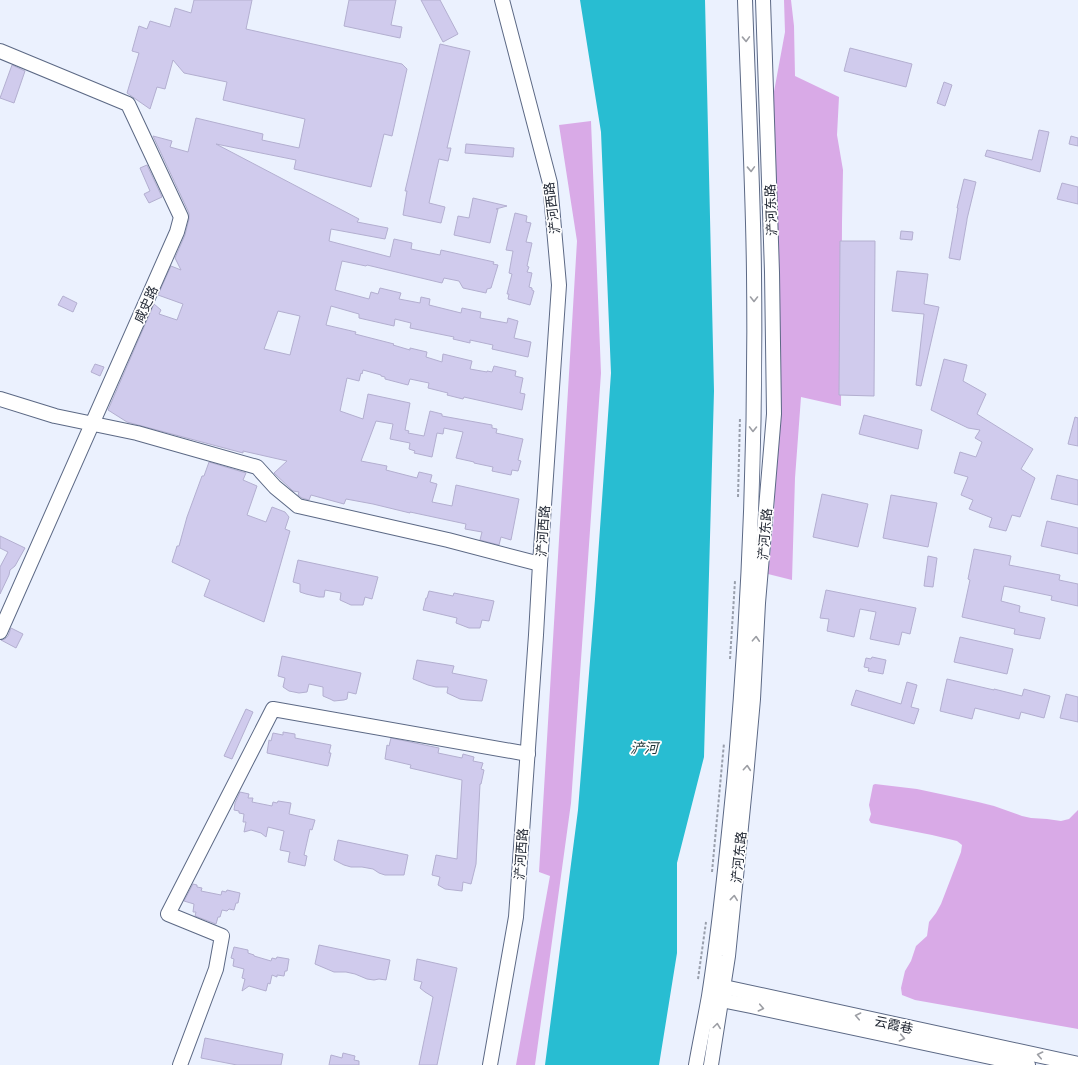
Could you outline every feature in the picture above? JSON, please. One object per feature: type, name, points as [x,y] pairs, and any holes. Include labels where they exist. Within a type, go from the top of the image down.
[{"type":"street","name":"浐河西路","points":[[490,1065],[516,918],[559,285],[550,183],[502,0]]},
{"type":"street","name":"浐河东路","points":[[711,1065],[712,991],[737,750],[747,612],[753,434],[754,276],[745,0]]},
{"type":"street","name":"浐河东路","points":[[696,1065],[712,991],[728,956],[753,699],[758,603],[774,414],[772,272],[763,0]]},
{"type":"street","name":"咸史路","points":[[0,51],[128,104],[181,217],[177,232],[0,632]]},
{"type":"street","points":[[0,399],[55,416],[137,433],[257,467],[275,487],[298,506],[448,540],[540,564]]},
{"type":"street","points":[[180,1065],[216,969],[222,936],[168,914],[274,709],[528,754]]},
{"type":"street","name":"云霞巷","points":[[712,991],[1078,1064]]},
{"type":"street","name":"云霞巷","points":[[712,991],[1028,1065]]},
{"type":"path","points":[[738,499],[740,412]]},
{"type":"path","points":[[730,664],[735,578]]},
{"type":"path","points":[[711,878],[724,739]]},
{"type":"path","points":[[707,917],[712,991]]},
{"type":"shaded area","points":[[784,0],[791,0],[794,26],[795,76],[839,97],[837,135],[843,170],[841,406],[801,397],[795,478],[792,580],[768,574],[774,517],[777,422],[778,257],[773,97],[785,32]]},
{"type":"shaded area","points":[[591,121],[601,373],[571,803],[535,1065],[516,1065],[550,876],[539,872],[577,241],[559,125]]},
{"type":"shaded area","points":[[873,785],[917,789],[978,802],[1031,818],[1061,821],[1069,819],[1078,810],[1078,1029],[915,1000],[902,995],[901,988],[905,971],[911,961],[916,946],[927,936],[929,922],[941,904],[961,852],[962,845],[957,841],[871,823],[869,820],[871,814],[869,805]]},
{"type":"water","name":"浐河","points":[[580,0],[705,0],[714,391],[704,757],[677,863],[677,953],[659,1065],[545,1065],[578,810],[611,373],[601,132]]},
{"type":"building","points":[[194,0],[252,0],[246,29],[402,64],[407,69],[392,136],[384,134],[371,187],[294,169],[296,160],[216,144],[359,219],[357,222],[388,228],[385,239],[331,229],[329,241],[390,257],[394,239],[412,243],[411,249],[440,255],[441,250],[494,262],[493,264],[498,265],[491,288],[487,289],[486,293],[463,288],[459,281],[444,278],[442,283],[367,265],[342,261],[335,290],[369,299],[371,292],[378,294],[380,288],[401,293],[399,299],[420,303],[421,297],[430,299],[429,305],[461,313],[462,308],[481,312],[480,318],[507,323],[508,318],[518,321],[514,338],[531,342],[528,357],[492,349],[493,345],[470,340],[470,343],[453,339],[454,337],[410,328],[411,323],[395,319],[394,326],[359,318],[359,314],[331,306],[326,325],[356,332],[355,334],[394,344],[393,345],[410,350],[410,348],[427,352],[426,357],[442,362],[443,354],[472,361],[470,369],[492,372],[494,366],[516,371],[515,376],[523,378],[520,393],[525,394],[522,410],[464,397],[463,399],[447,395],[448,393],[428,388],[429,383],[410,379],[408,385],[385,379],[385,377],[381,375],[363,370],[359,381],[347,378],[340,411],[363,419],[368,394],[410,403],[405,430],[409,431],[408,433],[424,436],[430,411],[442,414],[442,416],[492,425],[492,428],[497,429],[496,433],[523,439],[518,460],[521,461],[518,471],[512,470],[511,475],[492,471],[493,467],[456,458],[463,432],[444,428],[443,434],[437,433],[432,457],[414,453],[415,451],[409,449],[410,443],[390,439],[393,424],[376,421],[361,461],[387,466],[386,470],[417,478],[419,472],[432,475],[430,482],[437,484],[432,502],[452,506],[456,485],[519,499],[511,540],[501,537],[499,545],[480,540],[482,532],[465,529],[466,524],[373,504],[346,499],[344,504],[311,495],[309,500],[302,498],[298,495],[299,492],[293,491],[274,473],[287,461],[243,451],[243,453],[127,422],[108,410],[154,304],[161,310],[159,314],[177,320],[183,304],[158,295],[171,266],[181,270],[175,258],[185,235],[189,213],[153,136],[172,141],[170,147],[188,152],[196,118],[263,134],[262,140],[299,148],[305,119],[223,100],[227,82],[184,73],[173,60],[165,89],[157,87],[150,109],[127,93],[139,53],[132,51],[139,26],[147,29],[150,21],[170,27],[175,8],[191,13]],"holes":[[[278,311],[300,316],[290,355],[264,349]]]},
{"type":"building","points":[[349,0],[396,0],[391,25],[402,27],[400,38],[344,26]]},
{"type":"building","points":[[421,0],[440,0],[458,34],[443,42]]},
{"type":"building","points":[[440,44],[470,51],[447,148],[451,148],[448,161],[439,159],[429,203],[445,207],[441,223],[403,215],[407,191],[405,191]]},
{"type":"building","points":[[850,48],[912,64],[906,87],[844,71]]},
{"type":"building","points":[[12,65],[25,71],[14,103],[0,98]]},
{"type":"building","points":[[944,82],[952,85],[945,106],[937,103]]},
{"type":"building","points":[[1039,130],[1049,132],[1040,172],[985,156],[987,150],[1032,160]]},
{"type":"building","points":[[1071,136],[1078,138],[1078,146],[1069,144]]},
{"type":"building","points":[[466,144],[514,148],[513,157],[465,153]]},
{"type":"building","points":[[147,165],[162,197],[149,203],[144,194],[150,191],[140,168]]},
{"type":"building","points":[[964,179],[976,182],[967,219],[960,260],[949,258],[957,208]]},
{"type":"building","points":[[1062,183],[1078,187],[1078,204],[1057,199]]},
{"type":"building","points":[[473,198],[507,206],[496,209],[498,209],[490,243],[454,235],[458,216],[469,218]]},
{"type":"building","points":[[515,213],[527,216],[526,222],[531,223],[526,242],[532,243],[527,266],[529,267],[527,272],[532,273],[529,287],[534,291],[530,305],[508,299],[509,294],[507,294],[512,274],[509,273],[513,251],[506,250]]},
{"type":"building","points":[[901,231],[913,232],[912,240],[900,239]]},
{"type":"building","points":[[840,241],[875,241],[874,396],[839,395]]},
{"type":"building","points":[[897,271],[928,274],[924,304],[939,307],[921,386],[916,385],[924,314],[892,311]]},
{"type":"building","points":[[63,296],[77,303],[73,312],[58,305]]},
{"type":"building","points":[[944,359],[967,365],[963,381],[986,394],[977,414],[1033,449],[1021,469],[1035,478],[1020,517],[1012,515],[1006,531],[989,527],[992,518],[969,509],[973,500],[961,495],[968,477],[954,473],[960,452],[976,457],[982,442],[975,438],[980,430],[968,428],[931,410]]},
{"type":"building","points":[[95,364],[104,367],[100,376],[91,372]]},
{"type":"building","points":[[864,415],[922,430],[918,449],[859,434]]},
{"type":"building","points":[[1075,417],[1078,418],[1078,446],[1068,444]]},
{"type":"building","points":[[209,462],[246,473],[243,480],[257,486],[247,515],[266,522],[272,507],[285,512],[289,517],[285,529],[290,531],[264,622],[204,596],[210,580],[172,562],[177,546],[179,546],[187,517],[202,476],[204,476]]},
{"type":"building","points":[[1057,475],[1078,480],[1078,505],[1051,499]]},
{"type":"building","points":[[822,494],[868,504],[858,547],[813,537]]},
{"type":"building","points":[[891,495],[937,503],[928,547],[883,538]]},
{"type":"building","points":[[1047,521],[1078,528],[1078,554],[1041,546]]},
{"type":"building","points":[[0,536],[25,548],[15,566],[10,570],[0,594],[0,567],[8,552],[0,548]]},
{"type":"building","points":[[974,549],[1011,556],[1009,565],[1060,575],[1059,580],[1078,584],[1078,606],[1051,600],[1052,596],[1004,586],[1001,601],[1020,606],[1019,612],[1045,618],[1040,639],[1014,634],[1015,629],[962,617],[970,580],[968,579]]},
{"type":"building","points":[[928,556],[937,558],[933,587],[924,586]]},
{"type":"building","points":[[298,560],[378,577],[372,599],[365,597],[363,605],[351,605],[340,600],[341,593],[325,590],[324,597],[319,597],[300,592],[300,584],[293,582]]},
{"type":"building","points":[[826,590],[916,608],[910,634],[902,632],[899,645],[870,639],[876,612],[860,609],[854,637],[827,631],[829,619],[820,618]]},
{"type":"building","points":[[429,591],[453,596],[454,593],[494,601],[489,621],[482,620],[480,628],[469,628],[456,623],[457,618],[423,610]]},
{"type":"building","points":[[11,628],[23,634],[16,648],[1,640],[8,636]]},
{"type":"building","points":[[960,637],[1013,649],[1007,674],[954,662]]},
{"type":"building","points":[[282,656],[361,673],[356,694],[348,692],[347,699],[334,701],[323,696],[323,687],[309,684],[307,692],[299,693],[289,691],[283,687],[285,678],[278,676]]},
{"type":"building","points":[[872,657],[886,660],[883,674],[868,671],[869,668],[864,667],[866,658],[871,659]]},
{"type":"building","points":[[417,660],[454,666],[452,673],[487,680],[482,701],[460,699],[447,693],[448,687],[436,687],[413,679]]},
{"type":"building","points":[[947,679],[1022,696],[1024,689],[1050,696],[1044,718],[1021,712],[1019,719],[975,708],[972,719],[940,711]]},
{"type":"building","points":[[907,682],[917,685],[911,707],[919,709],[914,724],[851,705],[856,690],[901,704]]},
{"type":"building","points":[[1066,694],[1078,697],[1078,722],[1060,718]]},
{"type":"building","points":[[246,709],[253,712],[232,759],[224,756]]},
{"type":"building","points":[[283,732],[295,734],[295,738],[331,745],[328,766],[267,753],[269,740],[271,741],[273,733],[283,735]]},
{"type":"building","points":[[391,738],[439,748],[438,753],[462,758],[463,754],[474,757],[473,761],[483,763],[481,769],[484,770],[480,784],[476,864],[471,884],[463,882],[462,891],[445,889],[438,885],[440,877],[432,875],[436,855],[457,859],[462,780],[410,768],[411,765],[385,759],[387,745],[389,746]]},
{"type":"building","points":[[240,792],[249,794],[248,798],[253,798],[252,802],[272,806],[273,802],[277,803],[278,801],[291,803],[289,814],[315,820],[312,830],[310,829],[304,855],[307,856],[305,866],[288,862],[290,852],[280,850],[284,831],[268,827],[266,837],[261,833],[251,830],[244,832],[246,822],[243,822],[244,814],[234,810],[235,803]]},
{"type":"building","points":[[338,840],[408,855],[404,875],[385,875],[373,869],[351,867],[334,860]]},
{"type":"building","points":[[193,884],[202,888],[201,891],[221,895],[222,891],[226,892],[227,890],[240,893],[238,903],[236,903],[234,910],[222,910],[216,924],[195,916],[196,912],[193,912],[194,904],[184,901]]},
{"type":"building","points":[[319,945],[390,960],[386,980],[367,979],[346,972],[334,972],[315,964]]},
{"type":"building","points":[[234,947],[248,950],[248,953],[254,956],[271,961],[272,958],[276,959],[277,957],[289,959],[287,971],[285,971],[284,976],[277,975],[277,977],[272,975],[270,984],[268,983],[266,991],[249,986],[242,991],[245,979],[242,978],[244,969],[233,966],[234,959],[231,958]]},
{"type":"building","points":[[417,959],[457,968],[437,1065],[419,1065],[433,997],[420,988],[422,982],[414,980]]},
{"type":"building","points":[[205,1038],[283,1054],[281,1065],[237,1065],[201,1058]]},
{"type":"building","points":[[343,1053],[355,1056],[354,1060],[359,1061],[359,1065],[329,1065],[331,1055],[342,1058]]}]
